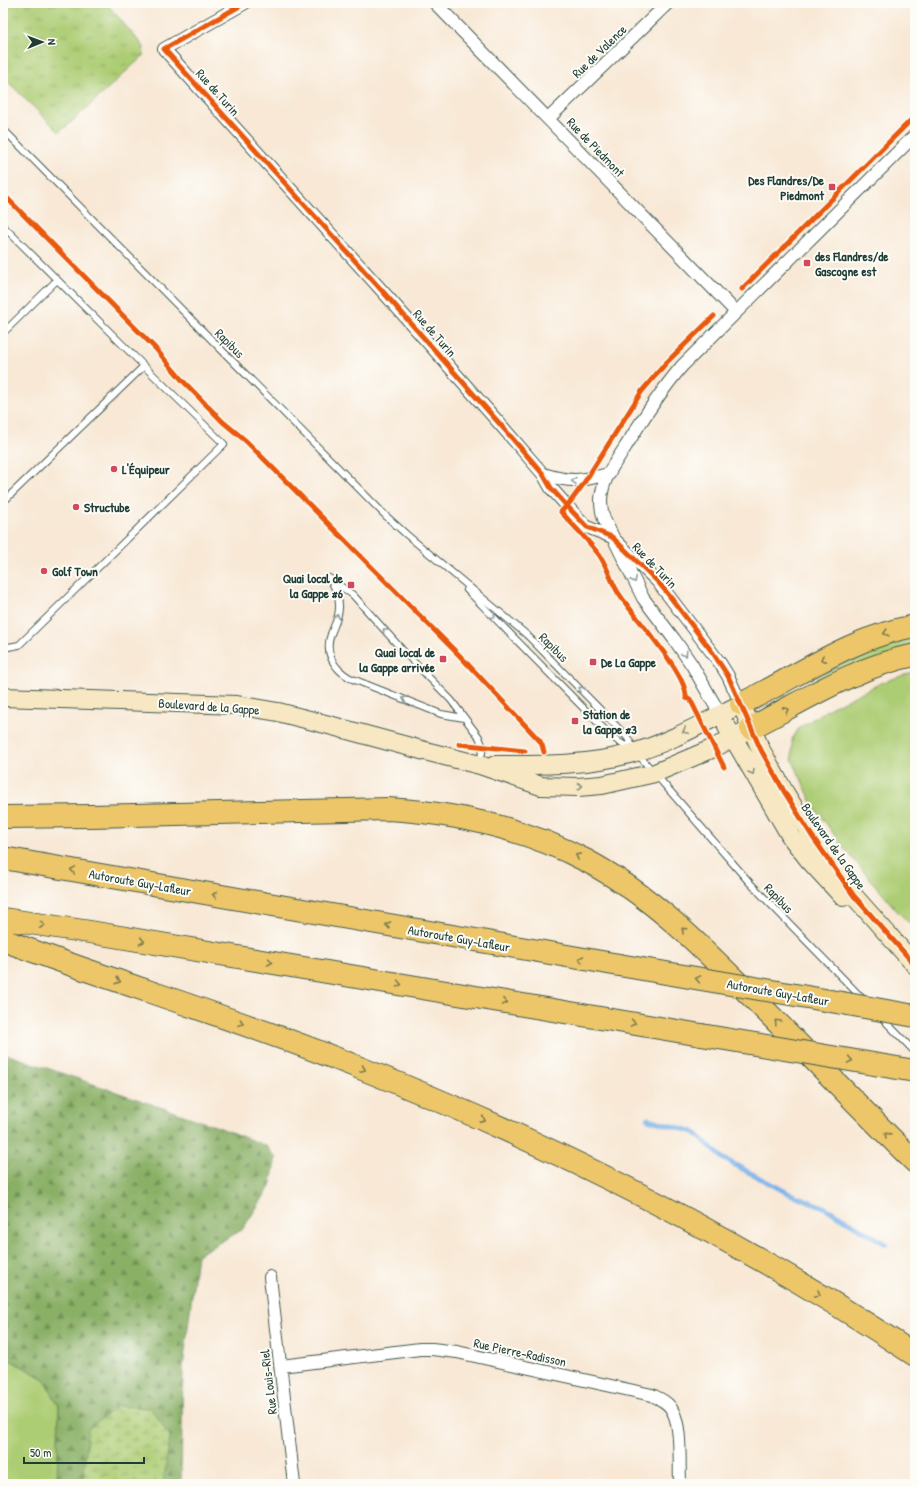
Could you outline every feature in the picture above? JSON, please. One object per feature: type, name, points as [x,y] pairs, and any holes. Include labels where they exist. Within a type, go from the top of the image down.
[{"type":"highway","points":[[741,704],[833,653],[875,636],[915,626]]},
{"type":"highway","points":[[742,733],[852,676],[895,659],[915,655]]},
{"type":"highway","points":[[3,817],[394,810],[435,813],[483,823],[543,841],[612,875],[670,917],[708,953],[915,1162]]},
{"type":"highway","name":"Autoroute Guy-Lafleur","points":[[3,858],[619,966],[915,1016]]},
{"type":"highway","points":[[3,919],[90,932],[915,1071]]},
{"type":"highway","points":[[3,940],[81,969],[242,1023],[353,1065],[432,1097],[545,1148],[685,1219],[784,1274],[851,1314],[915,1355]]},
{"type":"highway","points":[[842,1003],[915,1012]]},
{"type":"street","name":"Rue de Turin","points":[[245,3],[164,49],[385,294],[543,474],[556,494],[587,527],[612,537],[658,582],[713,653],[728,676],[741,704]]},
{"type":"street","name":"Rue de Piedmont","points":[[435,3],[736,312]]},
{"type":"street","name":"Rue de Valence","points":[[548,119],[668,3]]},
{"type":"street","points":[[612,537],[604,519],[601,505],[603,487],[632,435],[669,381],[686,361],[915,135]]},
{"type":"street","points":[[543,474],[572,481],[586,480],[609,474]]},
{"type":"street","name":"Rue de Turin","points":[[612,537],[643,598],[689,660],[720,714]]},
{"type":"street","name":"Boulevard de la Gappe","points":[[3,697],[250,707],[293,715],[480,765],[541,786],[578,787],[602,785],[655,773],[709,750],[742,733],[761,750],[785,793],[828,860],[859,901],[911,961]]},
{"type":"street","points":[[741,704],[742,733]]},
{"type":"street","name":"Boulevard de la Gappe","points":[[480,765],[558,764],[609,758],[636,752],[661,742],[741,704]]},
{"type":"street","points":[[720,714],[742,733]]},
{"type":"street","name":"Rue Louis-Riel","points":[[270,1277],[294,1484]]},
{"type":"street","name":"Rue Pierre-Radisson","points":[[281,1366],[432,1349],[458,1352],[652,1395],[664,1401],[672,1408],[676,1416],[678,1426],[680,1484]]},
{"type":"lane","name":"Rapibus","points":[[3,129],[334,465],[407,535],[527,635],[627,737],[636,752],[750,883],[915,1052]]},
{"type":"lane","points":[[3,226],[224,444],[19,645],[3,648]]},
{"type":"lane","points":[[3,333],[57,280]]},
{"type":"lane","points":[[3,502],[144,366]]},
{"type":"lane","name":"Rapibus","points":[[446,568],[610,734],[619,742],[636,752]]},
{"type":"lane","points":[[464,718],[441,714],[350,678],[338,669],[329,655],[328,648],[338,616],[339,601],[338,594],[329,578],[353,595],[406,654],[451,700],[476,732],[481,742],[483,751],[480,765]]},
{"type":"green space","points":[[3,3],[106,3],[144,47],[143,56],[59,132],[3,77]]},
{"type":"green space","points":[[915,638],[915,647],[766,710],[766,706],[840,665],[891,645]]},
{"type":"green space","points":[[915,671],[915,929],[898,912],[844,848],[814,807],[792,759],[792,739],[799,728],[830,708],[881,683]]},
{"type":"green space","points":[[3,1053],[218,1127],[266,1146],[276,1158],[270,1187],[242,1230],[197,1255],[183,1367],[181,1484],[57,1484],[59,1406],[44,1379],[3,1356]]},
{"type":"green space","points":[[3,1356],[44,1379],[59,1406],[57,1484],[3,1484]]},
{"type":"green space","points":[[117,1406],[151,1408],[170,1437],[163,1484],[83,1484],[88,1429]]},
{"type":"waterway","points":[[648,1119],[694,1132],[724,1159],[788,1193],[824,1207],[886,1244]]},
{"type":"cycle path","points":[[245,3],[164,49],[499,423],[543,474],[551,488],[567,506],[587,527],[612,537],[658,582],[668,594],[713,653],[728,676],[761,750],[785,793],[812,836],[854,896],[915,965]]},
{"type":"cycle path","points":[[742,289],[915,116]]},
{"type":"cycle path","points":[[3,194],[155,348],[182,380],[223,422],[246,441],[459,655],[540,741],[544,752]]},
{"type":"cycle path","points":[[714,316],[666,363],[642,391],[582,486],[561,512],[600,556],[619,594],[670,661],[684,688],[686,698],[690,699],[724,767]]},
{"type":"cycle path","points":[[459,744],[525,751]]},
{"type":"place","name":"Des Flandres/De Piedmont","points":[[832,187]]},
{"type":"place","name":"des Flandres/de Gascogne est","points":[[807,263]]},
{"type":"place","name":"L'Équipeur","points":[[114,469]]},
{"type":"place","name":"Structube","points":[[76,507]]},
{"type":"place","name":"Golf Town","points":[[44,571]]},
{"type":"place","name":"Quai local de la Gappe #6","points":[[351,585]]},
{"type":"place","name":"Quai local de la Gappe arrivée","points":[[443,659]]},
{"type":"place","name":"De La Gappe","points":[[593,662]]},
{"type":"place","name":"Station de la Gappe #3","points":[[575,721]]}]
